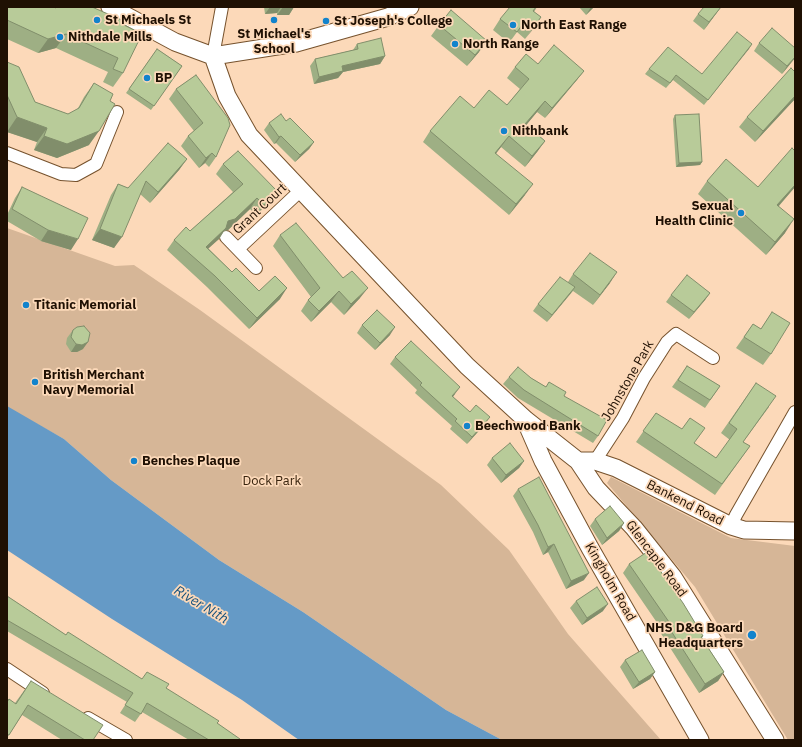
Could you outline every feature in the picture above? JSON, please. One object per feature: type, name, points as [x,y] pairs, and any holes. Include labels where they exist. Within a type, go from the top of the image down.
[{"type":"main road","points":[[110,7],[175,42],[213,56],[296,43],[388,17],[410,7]]},
{"type":"main road","points":[[213,56],[227,96],[248,135],[467,366],[526,420]]},
{"type":"main road","name":"Glencaple Road","points":[[526,420],[578,461],[596,488],[634,528],[673,577],[775,740]]},
{"type":"main road","name":"Kingholm Road","points":[[526,420],[543,461],[590,548],[700,740]]},
{"type":"main road","name":"Bankend Road","points":[[578,461],[595,461],[616,468],[731,526],[744,530],[795,531]]},
{"type":"street","points":[[213,56],[222,7]]},
{"type":"street","points":[[7,153],[61,174],[76,175],[96,164],[117,112]]},
{"type":"street","name":"Grant Court","points":[[238,249],[300,191]]},
{"type":"street","name":"Grant Court","points":[[226,237],[256,268]]},
{"type":"street","name":"Johnstone Park","points":[[595,461],[624,418],[644,378],[667,342],[676,334],[713,358]]},
{"type":"street","points":[[731,526],[795,412]]},
{"type":"street","points":[[8,672],[50,697]]},
{"type":"street","points":[[79,713],[109,735],[126,740]]},
{"type":"green space","name":"Dock Park","points":[[7,228],[115,266],[134,265],[200,310],[441,485],[509,550],[568,634],[661,740],[502,740],[446,710],[303,612],[219,560],[111,480],[64,439],[10,409],[7,406]]},
{"type":"green space","name":"NHS D&G Board Headquarters","points":[[611,477],[731,538],[795,546],[795,740],[788,740],[695,587],[607,483]]},
{"type":"water","name":"River Nith","points":[[7,406],[64,439],[111,480],[219,560],[303,612],[446,710],[502,740],[299,740],[242,700],[112,619],[7,550]]},
{"type":"building","points":[[7,7],[92,7],[124,21],[122,24],[142,34],[123,73],[113,69],[118,58],[66,34],[48,39],[7,20]]},
{"type":"building","points":[[510,7],[536,7],[533,11],[541,17],[533,28],[525,21],[517,32],[500,19]]},
{"type":"building","points":[[704,7],[721,7],[709,22],[698,14]]},
{"type":"building","points":[[451,10],[487,41],[475,55],[439,25]]},
{"type":"building","points":[[772,28],[795,48],[795,57],[787,66],[759,43]]},
{"type":"building","points":[[737,32],[752,44],[708,100],[676,75],[670,83],[649,69],[668,47],[702,74]]},
{"type":"building","points":[[381,38],[385,56],[342,66],[343,71],[319,77],[315,59],[358,49],[357,44]]},
{"type":"building","name":"Nithbank","points":[[554,45],[584,71],[552,108],[545,101],[525,124],[545,141],[532,156],[509,136],[495,153],[533,184],[516,204],[430,131],[460,96],[474,108],[489,90],[507,105],[529,79],[515,67],[526,54],[538,64]]},
{"type":"building","points":[[157,49],[182,66],[154,106],[129,89]]},
{"type":"building","points":[[7,62],[19,67],[35,102],[68,114],[79,108],[94,83],[113,94],[110,101],[115,104],[99,131],[67,144],[44,136],[47,128],[17,117],[7,95]]},
{"type":"building","points":[[791,68],[795,72],[795,96],[763,131],[747,117]]},
{"type":"building","points":[[196,75],[228,118],[230,125],[216,157],[212,153],[206,158],[188,136],[203,123],[176,89]]},
{"type":"building","points":[[281,114],[286,121],[290,118],[314,142],[300,155],[281,136],[279,137],[269,123]]},
{"type":"building","points":[[699,114],[702,162],[679,163],[675,115]]},
{"type":"building","points":[[168,143],[187,159],[158,192],[146,181],[122,237],[100,229],[118,184],[128,188]]},
{"type":"building","points":[[792,148],[795,151],[795,185],[777,205],[794,219],[775,242],[707,181],[726,159],[758,187]]},
{"type":"building","points":[[238,151],[277,191],[264,205],[257,198],[235,219],[228,221],[226,228],[206,247],[232,272],[236,268],[259,291],[275,276],[287,288],[257,318],[215,276],[174,240],[186,227],[190,231],[243,184],[223,164]]},
{"type":"building","points":[[22,187],[88,218],[78,239],[48,230],[12,209]]},
{"type":"building","points":[[296,223],[343,278],[352,271],[368,288],[351,304],[339,291],[319,311],[308,300],[320,288],[280,235]]},
{"type":"building","points":[[590,253],[617,272],[600,295],[573,274]]},
{"type":"building","points":[[687,275],[710,293],[694,312],[671,295]]},
{"type":"building","points":[[560,277],[575,287],[552,315],[538,304]]},
{"type":"building","points":[[377,310],[395,327],[380,343],[362,325]]},
{"type":"building","points":[[772,312],[790,323],[771,354],[744,337],[753,324],[761,329]]},
{"type":"building","points":[[84,326],[90,333],[88,342],[82,345],[76,344],[71,337],[73,330],[77,327]]},
{"type":"building","points":[[411,341],[460,387],[452,396],[470,412],[476,405],[490,417],[472,437],[455,421],[457,419],[420,385],[422,383],[395,357]]},
{"type":"building","points":[[687,366],[720,386],[710,400],[678,380]]},
{"type":"building","points":[[518,367],[531,378],[546,387],[549,382],[566,392],[564,396],[607,420],[598,436],[524,390],[509,377]]},
{"type":"building","points":[[756,383],[776,396],[743,442],[750,446],[722,484],[643,431],[656,413],[682,429],[690,418],[705,428],[694,443],[716,458],[737,429],[729,423]]},
{"type":"building","points":[[510,443],[524,461],[506,475],[492,458]]},
{"type":"building","points":[[539,477],[589,573],[571,581],[554,544],[548,547],[538,525],[518,489]]},
{"type":"building","points":[[610,506],[624,523],[607,538],[595,519]]},
{"type":"building","points":[[647,552],[683,603],[703,636],[701,637],[724,672],[705,684],[666,623],[669,622],[629,564]]},
{"type":"building","points":[[597,587],[608,604],[587,618],[576,601]]},
{"type":"building","points":[[7,596],[66,635],[68,632],[142,679],[147,672],[169,684],[166,688],[219,721],[217,723],[240,740],[209,740],[147,703],[141,714],[125,705],[133,693],[7,620]]},
{"type":"building","points":[[642,650],[655,672],[639,682],[625,660]]},
{"type":"building","points":[[31,681],[103,725],[93,740],[85,740],[28,705],[9,735],[7,734],[7,702],[9,699],[16,704]]},
{"type":"place","name":"St Michaels St","points":[[97,20]]},
{"type":"place","name":"St Michael's School","points":[[274,20]]},
{"type":"place","name":"St Joseph's College","points":[[326,21]]},
{"type":"place","name":"North East Range","points":[[513,25]]},
{"type":"place","name":"Nithdale Mills","points":[[60,37]]},
{"type":"place","name":"North Range","points":[[455,44]]},
{"type":"place","name":"BP","points":[[147,78]]},
{"type":"place","name":"Nithbank","points":[[504,131]]},
{"type":"place","name":"Sexual Health Clinic","points":[[741,213]]},
{"type":"place","name":"Titanic Memorial","points":[[26,305]]},
{"type":"place","name":"British Merchant Navy Memorial","points":[[35,382]]},
{"type":"place","name":"Beechwood Bank","points":[[467,426]]},
{"type":"place","name":"Benches Plaque","points":[[134,461]]},
{"type":"place","name":"NHS D&G Board Headquarters","points":[[752,635]]}]
